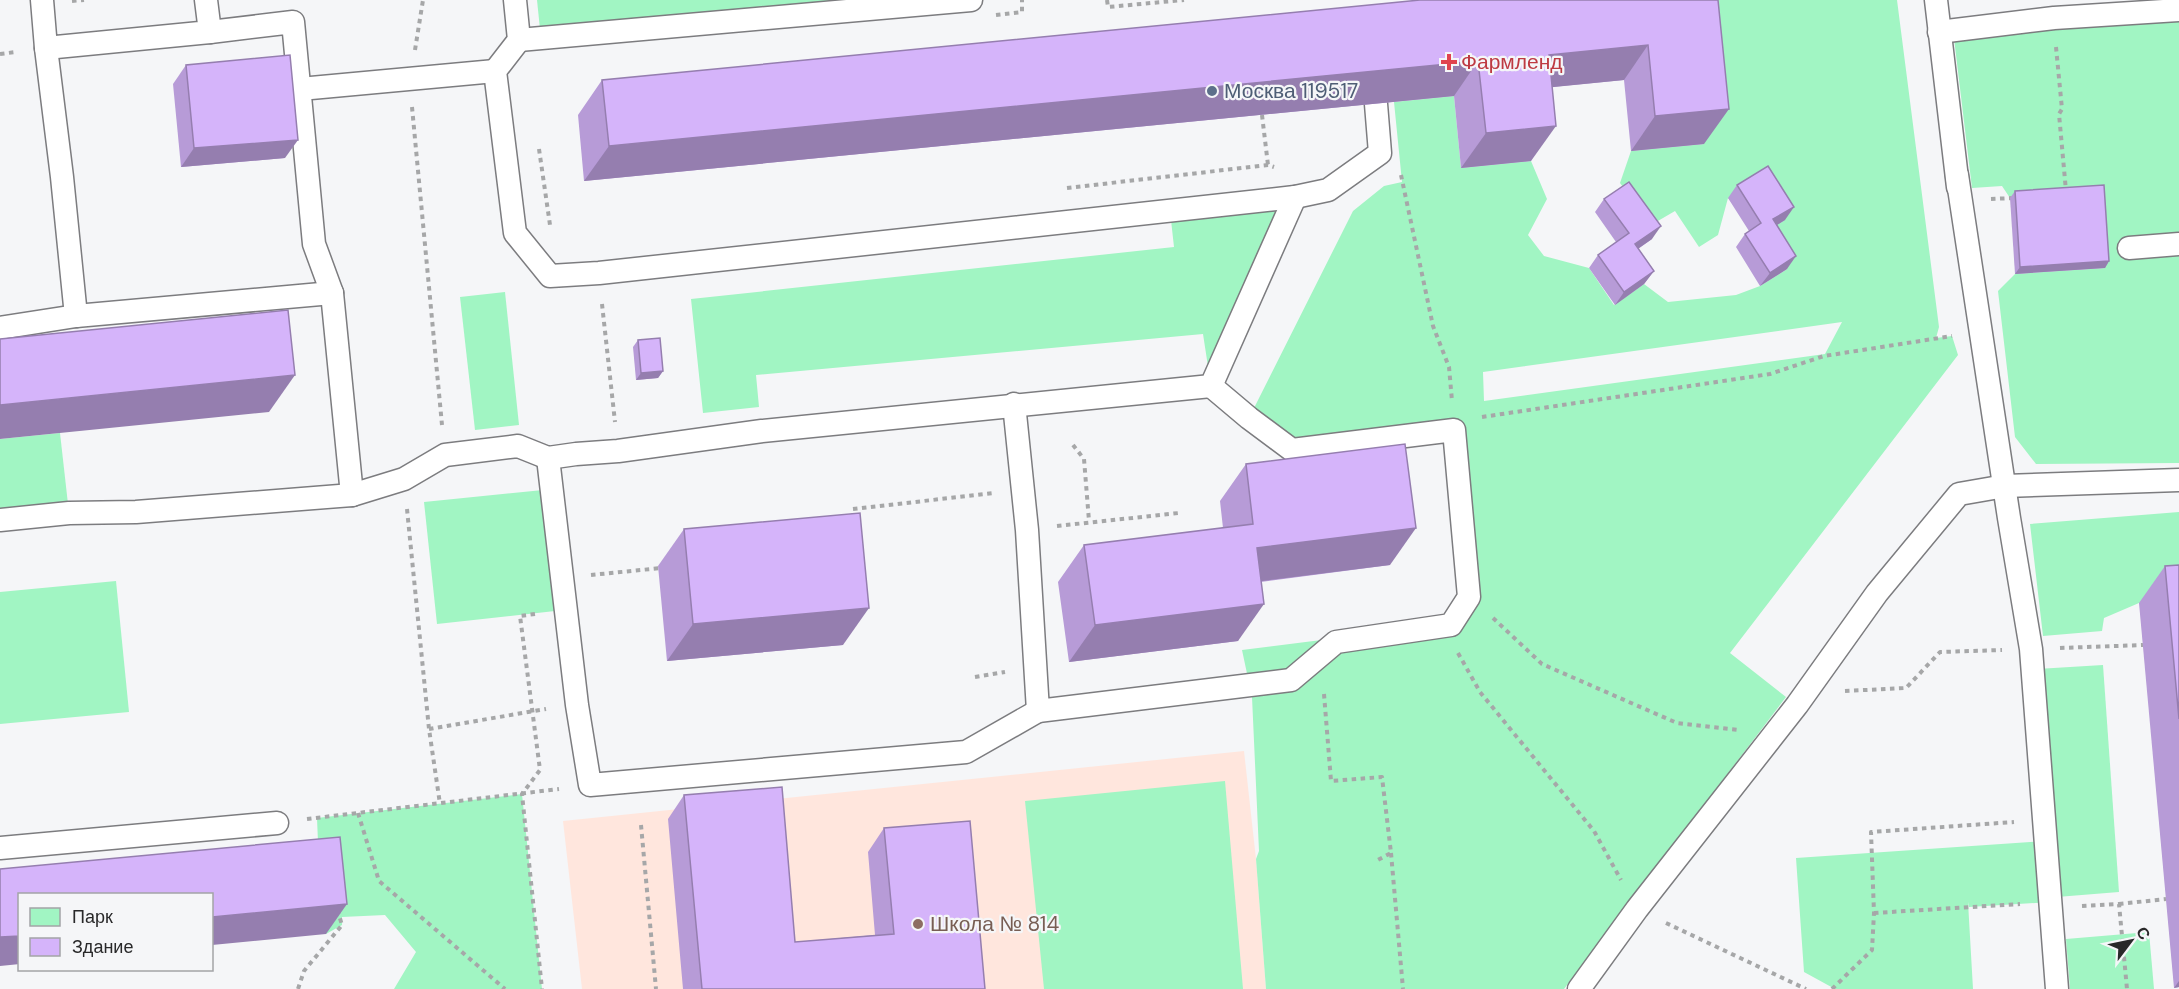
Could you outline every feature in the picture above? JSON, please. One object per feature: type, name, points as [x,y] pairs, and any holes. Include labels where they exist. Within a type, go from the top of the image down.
[{"type":"lane","points":[[42,0],[76,316]]},
{"type":"lane","points":[[206,0],[210,33]]},
{"type":"lane","points":[[514,0],[519,40],[495,71],[515,233],[550,276],[599,273],[1295,197],[1328,190],[1380,153],[1376,104]]},
{"type":"lane","points":[[519,40],[971,0]]},
{"type":"lane","points":[[1935,0],[1980,331],[2031,649],[2057,989]]},
{"type":"lane","points":[[1940,32],[2054,18],[2179,10]]},
{"type":"lane","points":[[46,48],[210,33],[293,22],[314,244],[332,293],[352,495]]},
{"type":"lane","points":[[300,89],[495,71]]},
{"type":"lane","points":[[1211,386],[1295,197]]},
{"type":"lane","points":[[2129,248],[2179,244]]},
{"type":"lane","points":[[0,328],[76,316],[332,293]]},
{"type":"lane","points":[[0,520],[69,513],[136,512],[352,495],[404,479],[445,455],[518,446],[548,458],[618,451],[762,431],[1211,386],[1292,450],[1454,426],[1469,597],[1450,626],[1335,642],[1291,680],[1038,711],[966,752],[590,785],[577,705],[548,458]]},
{"type":"lane","points":[[1014,404],[1026,530],[1038,711]]},
{"type":"lane","points":[[1579,989],[1638,909],[1805,694],[1877,593],[1959,494],[2005,486],[2179,480]]},
{"type":"lane","points":[[0,848],[277,823]]},
{"type":"path","points":[[423,0],[409,80],[445,455]]},
{"type":"path","points":[[1107,0],[1108,7],[1184,0]]},
{"type":"path","points":[[2054,18],[2066,194]]},
{"type":"path","points":[[1262,115],[1268,165]]},
{"type":"path","points":[[538,146],[549,224],[555,231]]},
{"type":"path","points":[[1401,172],[1428,305],[1449,367],[1454,426],[1770,374],[1824,356],[1980,331]]},
{"type":"path","points":[[1959,188],[2021,197]]},
{"type":"path","points":[[599,273],[618,451]]},
{"type":"path","points":[[1072,445],[1084,459],[1089,521]]},
{"type":"path","points":[[404,479],[429,729],[440,804]]},
{"type":"path","points":[[854,529],[853,509],[1022,489]]},
{"type":"path","points":[[1026,530],[1089,521],[1179,513]]},
{"type":"path","points":[[589,575],[670,567]]},
{"type":"path","points":[[542,989],[522,794],[540,770],[520,616],[566,610]]},
{"type":"path","points":[[1491,616],[1542,664],[1677,723],[1774,735]]},
{"type":"path","points":[[1805,694],[1906,688],[1940,652],[2143,645]]},
{"type":"path","points":[[1458,652],[1480,692],[1594,831],[1638,909],[1806,989]]},
{"type":"path","points":[[1323,687],[1331,781],[1382,777],[1403,989]]},
{"type":"path","points":[[429,729],[577,705]]},
{"type":"path","points":[[303,825],[302,820],[590,785]]},
{"type":"path","points":[[358,813],[379,881],[505,989]]},
{"type":"path","points":[[1832,989],[1872,950],[1874,913],[1871,832],[2045,820]]},
{"type":"path","points":[[641,825],[656,989]]},
{"type":"path","points":[[1376,861],[1391,852]]},
{"type":"path","points":[[2099,905],[2166,899]]},
{"type":"path","points":[[1874,913],[2050,902]]},
{"type":"path","points":[[2119,904],[2127,989]]},
{"type":"path","points":[[298,989],[304,971],[342,925],[337,905]]},
{"type":"shaded area","name":"Школа № 814","points":[[1244,751],[1256,859],[1266,989],[582,989],[563,821]]},
{"type":"green space","points":[[537,0],[971,0],[541,39]]},
{"type":"green space","points":[[1690,0],[1897,0],[1939,327],[1936,338],[1952,336],[1958,355],[1730,653],[1786,697],[1564,989],[1266,989],[1256,859],[1259,851],[1252,697],[1242,650],[1448,624],[1466,592],[1454,430],[1292,450],[1249,418],[1353,211],[1384,186],[1402,182],[1394,102],[1454,96],[1461,168],[1531,161],[1547,199],[1528,235],[1544,256],[1589,268],[1614,305],[1644,284],[1668,302],[1736,295],[1760,286],[1787,269],[1728,198],[1718,235],[1699,247],[1675,211],[1651,225],[1620,183],[1631,151],[1704,144]],"holes":[[[1842,322],[1825,354],[1484,401],[1483,372]]]},
{"type":"green space","points":[[2139,0],[2179,0],[2179,463],[2036,464],[2015,437],[1998,291],[2015,274],[2105,268],[2010,198],[2002,186],[1972,188],[1953,30],[2140,13]]},
{"type":"green space","points":[[1295,197],[1211,386],[1203,334],[756,375],[759,407],[703,413],[691,299],[1174,247],[1170,211]]},
{"type":"green space","points":[[505,292],[519,425],[475,430],[460,297]]},
{"type":"green space","points":[[60,433],[69,513],[0,520],[0,439]]},
{"type":"green space","points":[[543,490],[555,611],[437,624],[424,502]]},
{"type":"green space","points":[[2179,512],[2179,599],[2139,603],[2104,618],[2102,631],[2043,636],[2030,524]]},
{"type":"green space","points":[[116,581],[129,712],[0,724],[0,592]]},
{"type":"green space","points":[[2103,665],[2119,892],[2057,897],[2037,669]]},
{"type":"green space","points":[[1225,781],[1243,989],[1044,989],[1025,801]]},
{"type":"green space","points":[[522,794],[542,989],[394,989],[416,952],[385,915],[342,917],[342,925],[326,934],[317,818]]},
{"type":"green space","points":[[2046,841],[2051,902],[1969,907],[1968,902],[1973,989],[1835,989],[1804,972],[1796,858]]},
{"type":"green space","points":[[2149,932],[2154,989],[2070,989],[2066,939]]},
{"type":"building","points":[[1420,0],[1718,0],[1729,109],[1655,116],[1648,45],[1549,55],[1556,126],[1486,133],[1478,61],[609,146],[602,80]]},
{"type":"building","points":[[290,55],[298,140],[194,148],[186,65]]},
{"type":"building","points":[[1768,166],[1794,207],[1773,219],[1796,256],[1770,273],[1745,234],[1761,223],[1737,185]]},
{"type":"building","points":[[1629,182],[1661,226],[1635,244],[1654,271],[1624,292],[1598,255],[1629,233],[1604,199]]},
{"type":"building","points":[[2104,185],[2109,261],[2020,267],[2015,191]]},
{"type":"building","points":[[288,310],[295,375],[0,405],[0,339]]},
{"type":"building","points":[[660,338],[663,371],[641,373],[638,340]]},
{"type":"building","points":[[1405,444],[1416,528],[1257,548],[1264,604],[1095,625],[1084,545],[1253,524],[1246,464]]},
{"type":"building","points":[[860,513],[869,608],[693,624],[684,529]]},
{"type":"building","points":[[2179,565],[2179,719],[2165,566]]},
{"type":"building","points":[[782,787],[795,942],[894,934],[884,828],[970,821],[985,989],[702,989],[684,795]]},
{"type":"building","points":[[340,837],[347,904],[213,917],[213,893],[18,893],[18,936],[0,937],[0,869]]},
{"type":"place","name":"Фармленд","points":[[1449,62]]},
{"type":"place","name":"Москва 119517","points":[[1212,91]]},
{"type":"place","name":"Школа № 814","points":[[918,924]]}]
